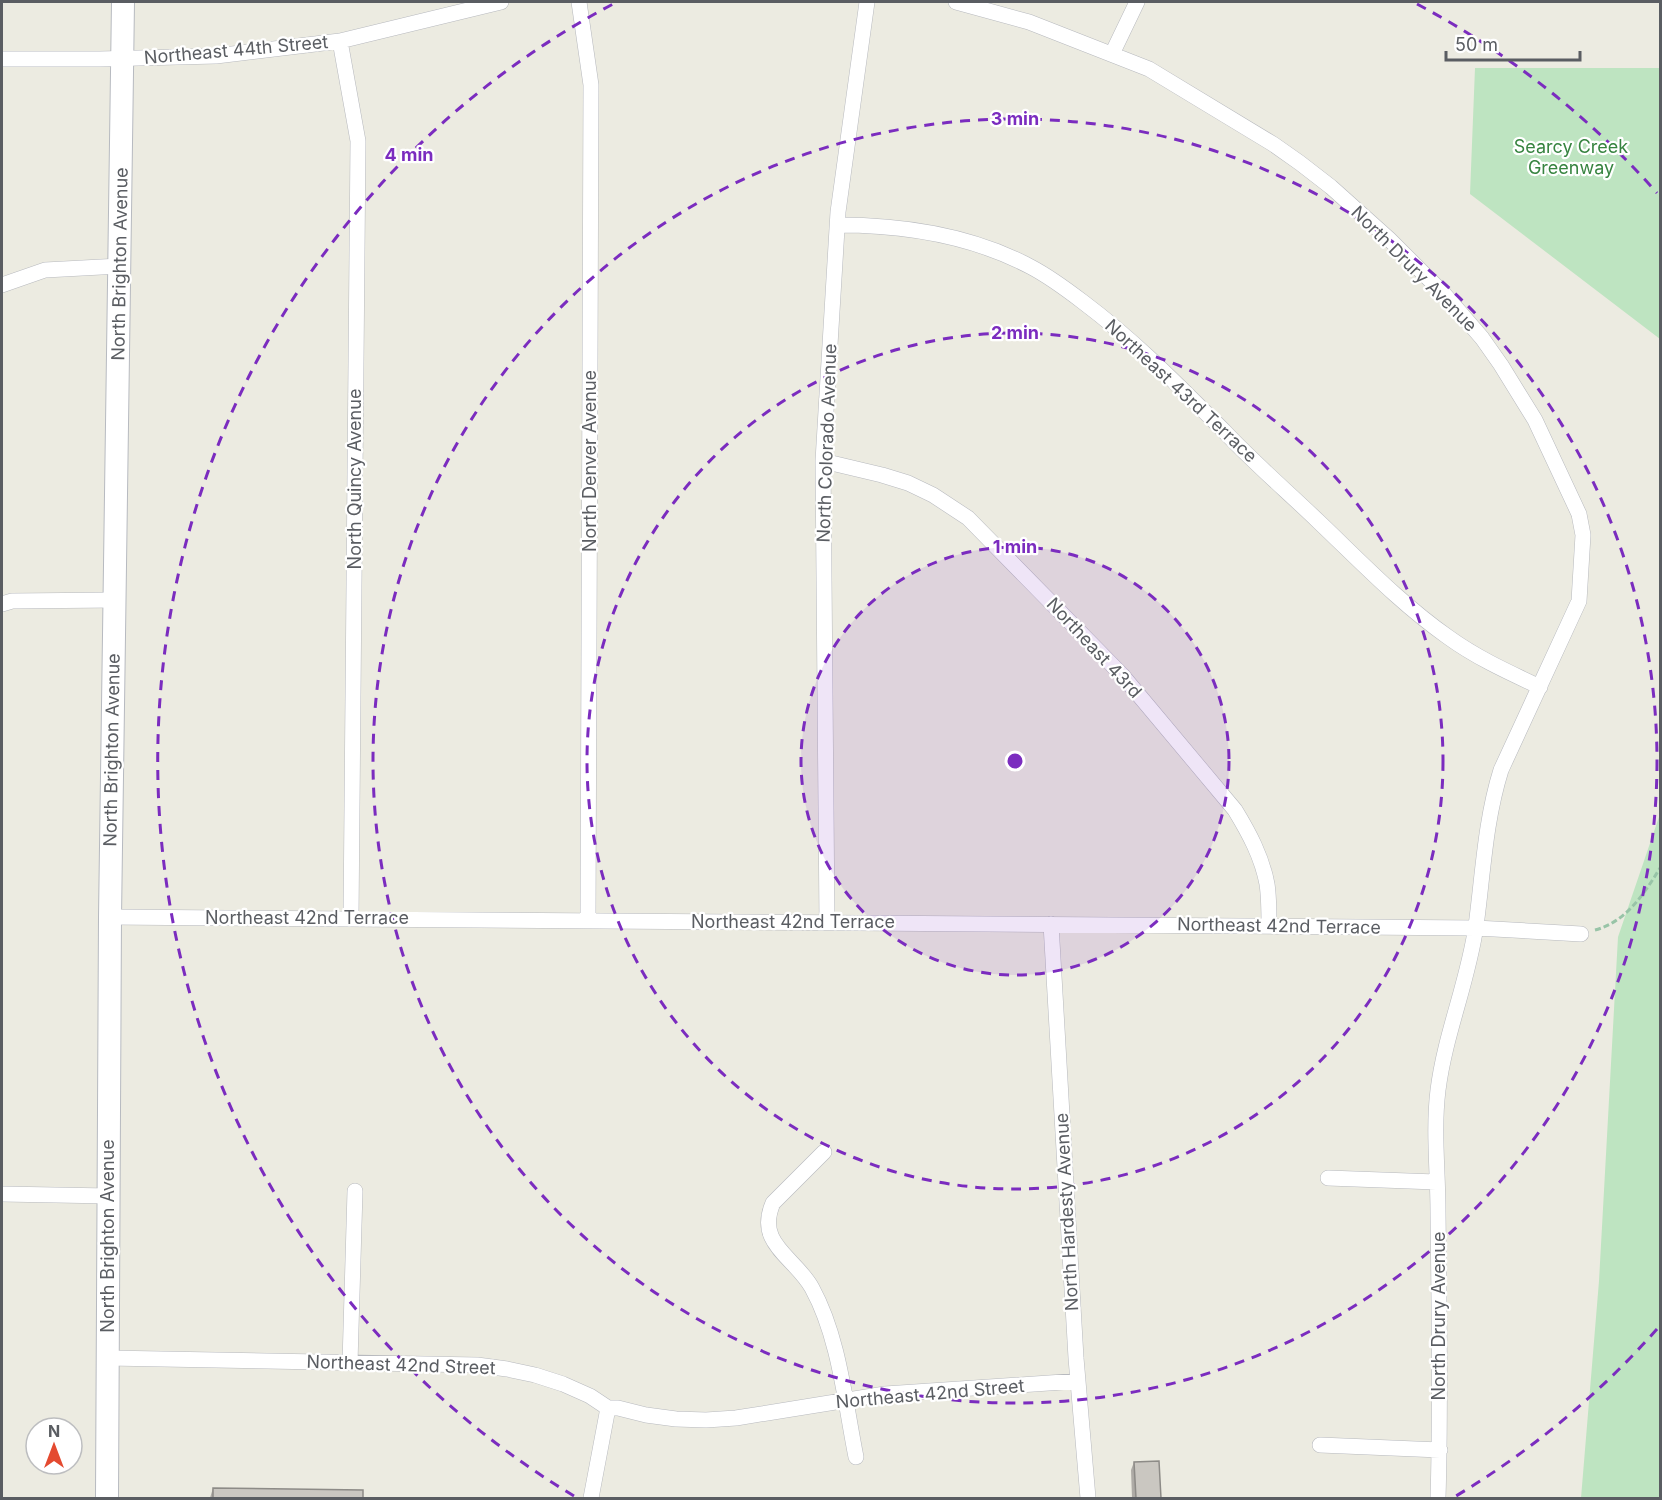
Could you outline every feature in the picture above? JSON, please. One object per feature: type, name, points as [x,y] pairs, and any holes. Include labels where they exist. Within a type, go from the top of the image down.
[{"type":"main road","name":"North Brighton Avenue","points":[[107,1498],[110,917],[123,2]]},
{"type":"street","name":"Northeast 44th Street","points":[[2,58],[123,59],[216,56],[339,41],[501,2]]},
{"type":"street","name":"North Denver Avenue","points":[[579,2],[591,85],[588,921]]},
{"type":"street","name":"North Colorado Avenue","points":[[827,923],[822,462],[838,225],[867,2]]},
{"type":"street","points":[[956,2],[1029,22],[1112,54],[1137,2]]},
{"type":"street","name":"North Quincy Avenue","points":[[339,41],[358,141],[351,919]]},
{"type":"street","name":"North Drury Avenue","points":[[1112,54],[1149,69],[1190,92],[1300,163],[1331,187],[1389,239],[1444,294],[1482,338],[1501,365],[1534,420],[1579,514],[1583,536],[1579,602],[1501,770],[1496,786],[1488,818],[1476,928],[1446,1045],[1438,1090],[1434,1136],[1438,1201],[1440,1450],[1438,1498]]},
{"type":"street","name":"Northeast 43rd Terrace","points":[[838,225],[917,229],[955,237],[993,249],[1052,278],[1108,321],[1162,368],[1224,431],[1403,602],[1448,637],[1493,666],[1540,687]]},
{"type":"street","points":[[2,285],[45,270],[120,266]]},
{"type":"street","name":"Northeast 43rd","points":[[822,462],[908,483],[933,495],[968,518],[1122,675],[1235,810],[1249,833],[1260,858],[1267,884],[1269,926]]},
{"type":"street","points":[[2,604],[115,600]]},
{"type":"street","name":"Northeast 42nd Terrace","points":[[110,917],[1476,928]]},
{"type":"street","name":"North Hardesty Avenue","points":[[1051,924],[1078,1381],[1088,1498]]},
{"type":"street","points":[[1476,928],[1581,934]]},
{"type":"street","points":[[824,1152],[772,1203],[767,1225],[776,1246],[795,1264],[810,1283],[830,1327],[856,1457]]},
{"type":"street","points":[[1328,1178],[1436,1182]]},
{"type":"street","points":[[350,1363],[355,1191]]},
{"type":"street","points":[[2,1194],[109,1196]]},
{"type":"street","name":"Northeast 42nd Street","points":[[108,1358],[477,1365],[507,1369],[563,1384],[590,1396],[608,1408],[676,1419],[706,1420],[736,1418],[885,1394],[1078,1381]]},
{"type":"street","points":[[591,1498],[608,1408]]},
{"type":"street","points":[[1320,1445],[1440,1450]]},
{"type":"path","points":[[1581,934],[1607,927],[1640,900],[1660,868]]},
{"type":"green space","name":"Searcy Creek Greenway","points":[[1475,68],[1660,68],[1660,339],[1470,194]]},
{"type":"green space","points":[[1660,814],[1660,1498],[1581,1498],[1599,1281],[1618,937]]},
{"type":"building","points":[[1159,1461],[1161,1498],[1136,1498],[1134,1462]]},
{"type":"building","points":[[213,1488],[363,1490],[363,1498],[213,1498]]}]
